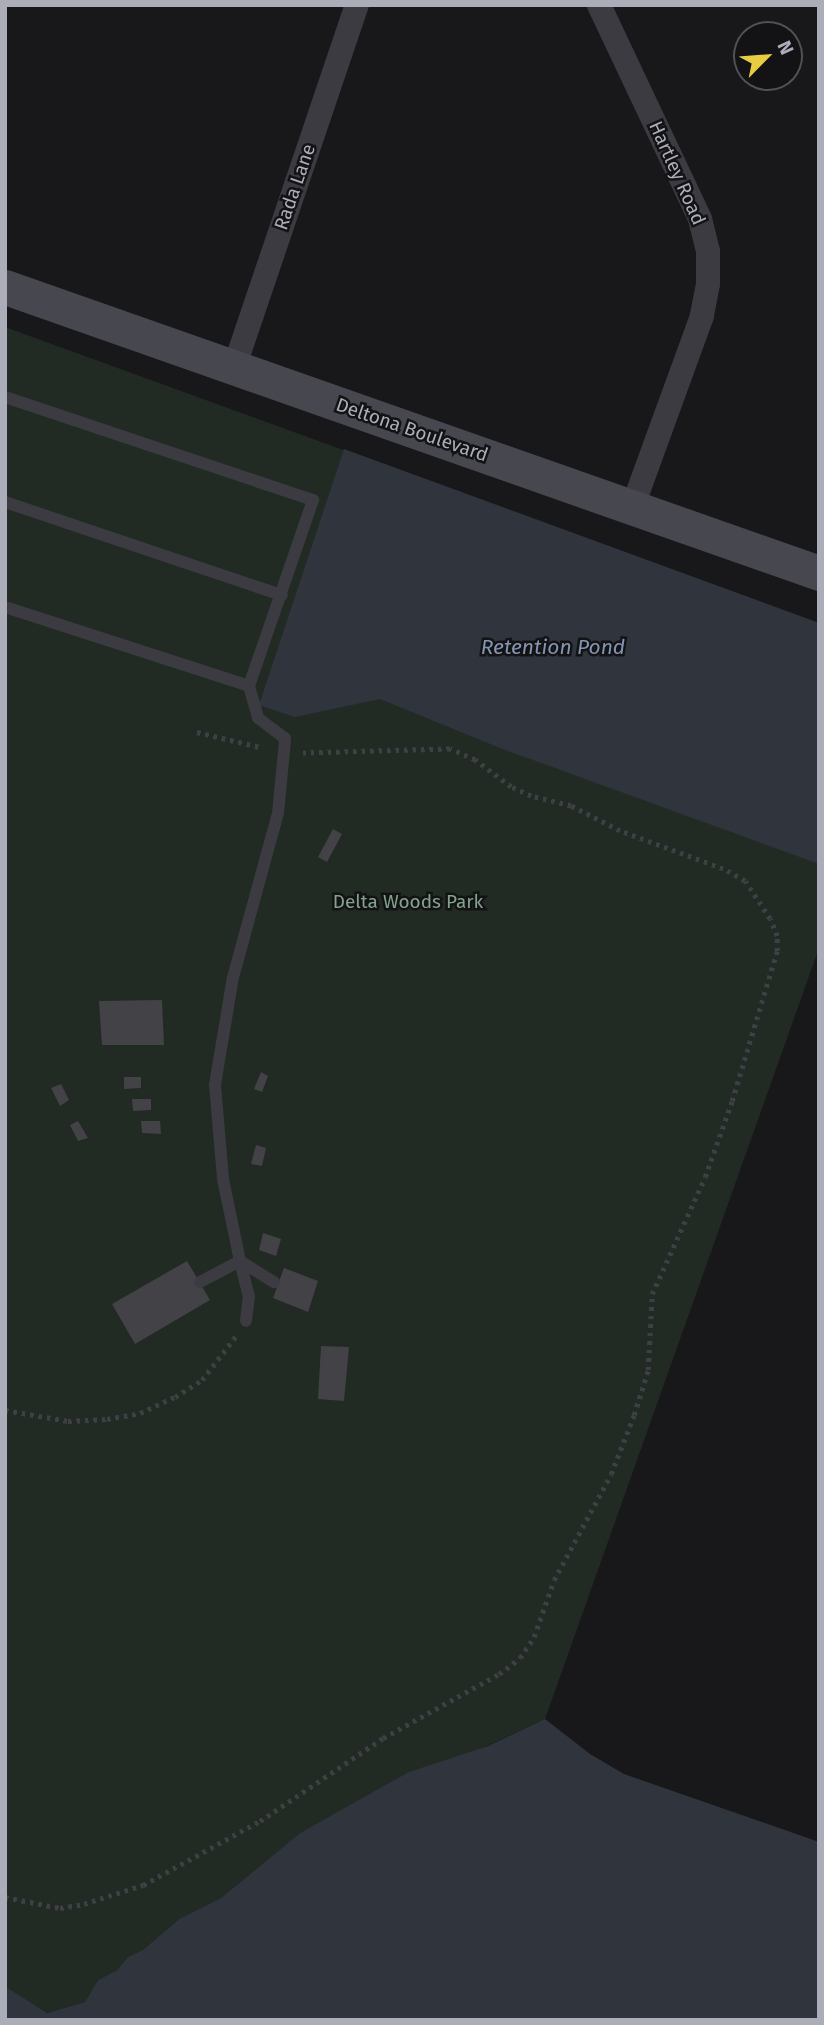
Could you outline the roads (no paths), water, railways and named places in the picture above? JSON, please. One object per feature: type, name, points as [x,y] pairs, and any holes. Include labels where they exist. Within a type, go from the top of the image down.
[{"type":"main road","name":"Deltona Boulevard","points":[[5,288],[819,573]]},
{"type":"street","name":"Rada Lane","points":[[234,368],[357,5]]},
{"type":"street","name":"Hartley Road","points":[[599,5],[700,219],[708,251],[708,284],[702,316],[632,508]]},
{"type":"lane","points":[[5,397],[313,500],[249,685],[258,718],[285,738],[284,751],[278,813],[233,977],[215,1085],[223,1179],[249,1296],[246,1321]]},
{"type":"lane","points":[[5,502],[282,594]]},
{"type":"lane","points":[[5,607],[249,685]]},
{"type":"lane","points":[[240,1261],[274,1282]]},
{"type":"lane","points":[[200,1282],[240,1261]]},
{"type":"water","name":"Retention Pond","points":[[344,449],[819,623],[819,864],[500,748],[380,699],[295,717],[259,705]]},
{"type":"water","points":[[545,1719],[590,1754],[624,1774],[819,1842],[819,2020],[5,2020],[5,1986],[47,2013],[85,2002],[98,1980],[117,1970],[128,1957],[144,1949],[179,1919],[221,1898],[300,1833],[409,1772],[488,1746]]},
{"type":"park label","name":"Delta Woods Park","points":[[408,902]]}]
